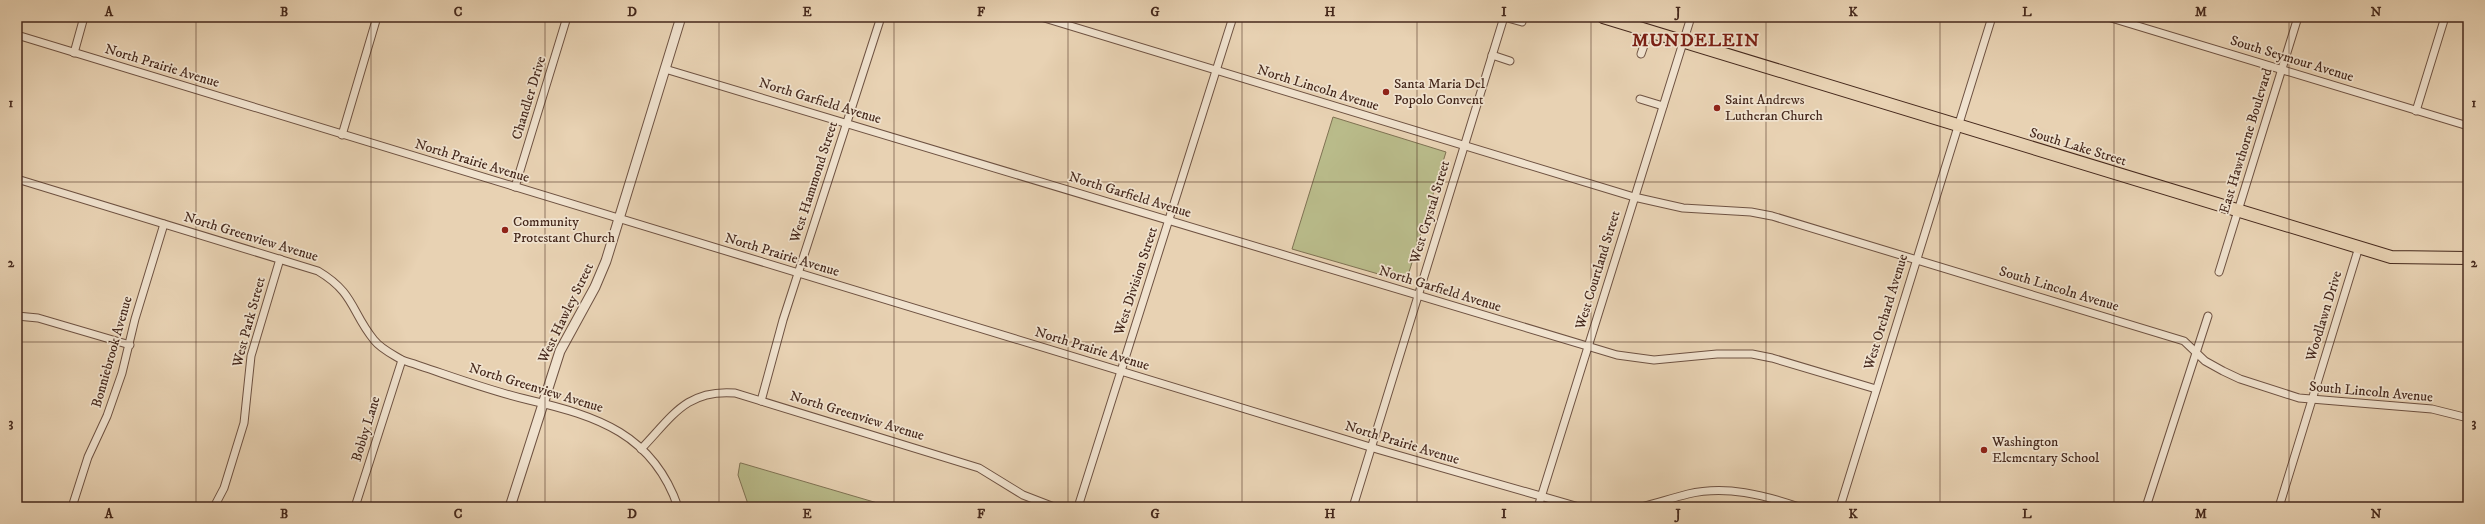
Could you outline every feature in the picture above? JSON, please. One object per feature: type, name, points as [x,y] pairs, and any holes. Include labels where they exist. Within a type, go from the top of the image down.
[{"type":"main road","name":"South Lake Street","points":[[1603,17],[2391,257],[2468,258]]},
{"type":"street","points":[[74,53],[84,17]]},
{"type":"street","points":[[342,135],[377,17]]},
{"type":"street","name":"Chandler Drive","points":[[515,187],[567,17]]},
{"type":"street","name":"West Hawley Street","points":[[510,507],[560,351],[604,268],[681,17]]},
{"type":"street","name":"West Hammond Street","points":[[761,401],[798,273],[881,17]]},
{"type":"street","name":"North Lincoln Avenue","points":[[1041,17],[1463,147],[1634,197]]},
{"type":"street","name":"West Division Street","points":[[1078,507],[1233,17]]},
{"type":"street","points":[[1504,17],[1522,22]]},
{"type":"street","name":"West Crystal Street","points":[[1353,507],[1419,297],[1463,147],[1504,17]]},
{"type":"street","name":"West Courtland Street","points":[[1538,507],[1690,17]]},
{"type":"street","name":"West Orchard Avenue","points":[[1840,507],[1992,17]]},
{"type":"street","name":"South Seymour Avenue","points":[[2108,17],[2468,126]]},
{"type":"street","name":"East Hawthorne Boulevard","points":[[2219,272],[2298,17]]},
{"type":"street","points":[[2416,111],[2445,17]]},
{"type":"street","points":[[1641,54],[1649,31]]},
{"type":"street","name":"North Prairie Avenue","points":[[17,35],[1372,447],[1541,498],[1579,507]]},
{"type":"street","points":[[1492,55],[1510,61]]},
{"type":"street","name":"North Garfield Avenue","points":[[665,69],[1419,297],[1617,355],[1654,360],[1717,354],[1752,354],[1772,358],[1876,389]]},
{"type":"street","points":[[1640,99],[1663,106]]},
{"type":"street","name":"North Greenview Avenue","points":[[17,179],[318,271],[336,283],[356,308],[374,340],[385,350],[402,360],[601,421],[624,434],[641,449],[684,404],[701,395],[716,392],[735,393],[973,465],[988,472],[1023,495],[1054,507]]},
{"type":"street","name":"South Lincoln Avenue","points":[[1634,197],[1683,208],[1751,212],[1772,216],[2184,341],[2205,361],[2240,379],[2312,400],[2384,404],[2432,409],[2468,418]]},
{"type":"street","name":"Bonniebrook Avenue","points":[[72,507],[88,457],[108,416],[130,345],[135,319],[164,224]]},
{"type":"street","name":"Woodlawn Drive","points":[[2279,507],[2359,247]]},
{"type":"street","name":"West Park Street","points":[[214,507],[224,488],[244,423],[251,356],[280,259]]},
{"type":"street","points":[[17,316],[38,318],[130,345]]},
{"type":"street","points":[[2146,507],[2195,350],[2208,316]]},
{"type":"street","name":"Bobby Lane","points":[[355,507],[402,360]]},
{"type":"street","points":[[641,449],[656,464],[678,507]]},
{"type":"street","points":[[1641,507],[1689,494],[1730,491],[1770,498],[1799,507]]},
{"type":"green space","points":[[1333,117],[1446,152],[1406,282],[1292,249]]},
{"type":"green space","points":[[740,463],[891,507],[749,507],[738,475]]},
{"type":"place","name":"Santa Maria Del Popolo Convent","points":[[1386,92]]},
{"type":"place","name":"Saint Andrews Lutheran Church","points":[[1717,108]]},
{"type":"place","name":"Community Protestant Church","points":[[505,230]]},
{"type":"place","name":"Washington Elementary School","points":[[1984,450]]},
{"type":"district","name":"MUNDELEIN","points":[[1696,41]]}]
